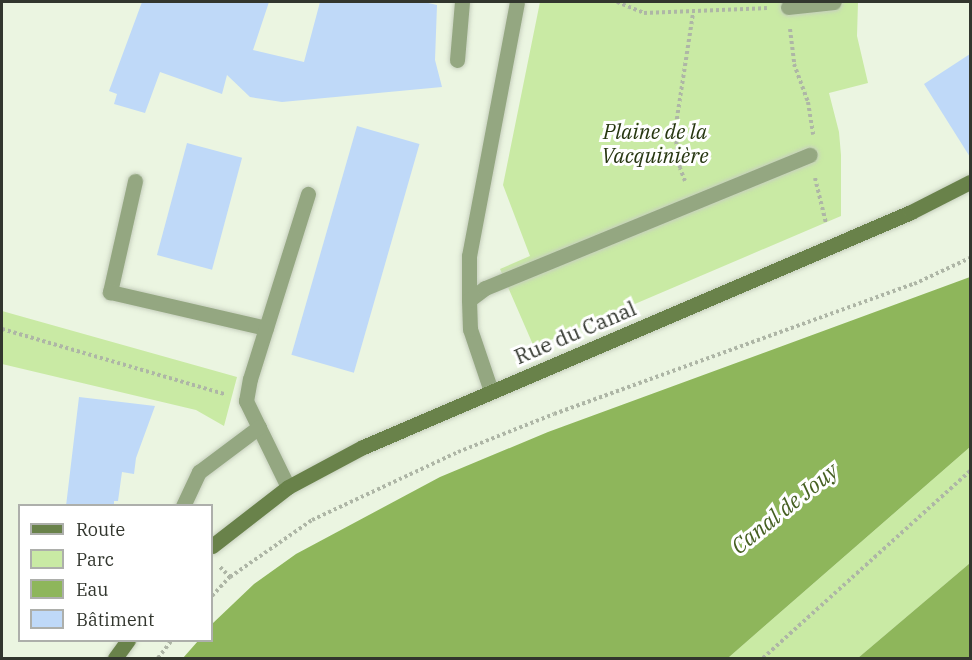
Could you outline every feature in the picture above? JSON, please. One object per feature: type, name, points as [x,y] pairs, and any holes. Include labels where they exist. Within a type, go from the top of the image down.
[{"type":"street","name":"Rue du Canal","points":[[213,545],[288,487],[363,447],[834,245],[970,182]]},
{"type":"street","points":[[115,658],[127,642]]},
{"type":"lane","points":[[457,60],[462,2]]},
{"type":"lane","points":[[491,391],[470,328],[469,256],[517,2]]},
{"type":"lane","points":[[788,7],[834,2]]},
{"type":"lane","points":[[469,300],[485,288],[810,155]]},
{"type":"lane","points":[[135,181],[110,292],[266,328]]},
{"type":"lane","points":[[288,487],[279,473],[246,401],[250,379],[308,194]]},
{"type":"lane","points":[[184,504],[199,471],[259,427]]},
{"type":"path","points":[[617,2],[644,14],[693,14],[788,7],[794,64],[808,102],[814,128],[810,155],[834,245]]},
{"type":"path","points":[[693,14],[675,131],[680,168],[693,202]]},
{"type":"path","points":[[213,595],[230,577],[312,520],[458,452],[554,414],[914,284],[970,258]]},
{"type":"path","points":[[2,329],[183,380],[246,401]]},
{"type":"path","points":[[763,658],[970,471]]},
{"type":"path","points":[[158,658],[170,642]]},
{"type":"green space","name":"Plaine de la Vacquinière","points":[[540,2],[858,2],[857,36],[868,83],[829,93],[839,132],[841,216],[534,347],[500,269],[530,256],[503,185]]},
{"type":"green space","points":[[2,311],[237,377],[224,426],[196,410],[2,364]]},
{"type":"green space","points":[[970,447],[970,563],[858,658],[728,658]]},
{"type":"water","name":"Canal de Jouy","points":[[970,277],[970,447],[728,658],[183,658],[197,642],[213,642],[213,623],[254,584],[296,554],[440,477],[548,432]]},
{"type":"water","points":[[970,563],[970,658],[858,658]]},
{"type":"building","points":[[142,2],[269,2],[253,50],[304,62],[320,2],[424,2],[437,5],[435,60],[442,87],[282,102],[250,97],[227,75],[222,94],[160,72],[145,113],[114,104],[117,94],[109,91]]},
{"type":"building","points":[[970,54],[970,157],[924,84]]},
{"type":"building","points":[[357,126],[419,144],[354,373],[291,355]]},
{"type":"building","points":[[187,143],[242,158],[212,270],[157,255]]},
{"type":"building","points":[[79,397],[155,406],[136,458],[134,474],[122,472],[118,501],[114,501],[114,504],[66,504]]}]
